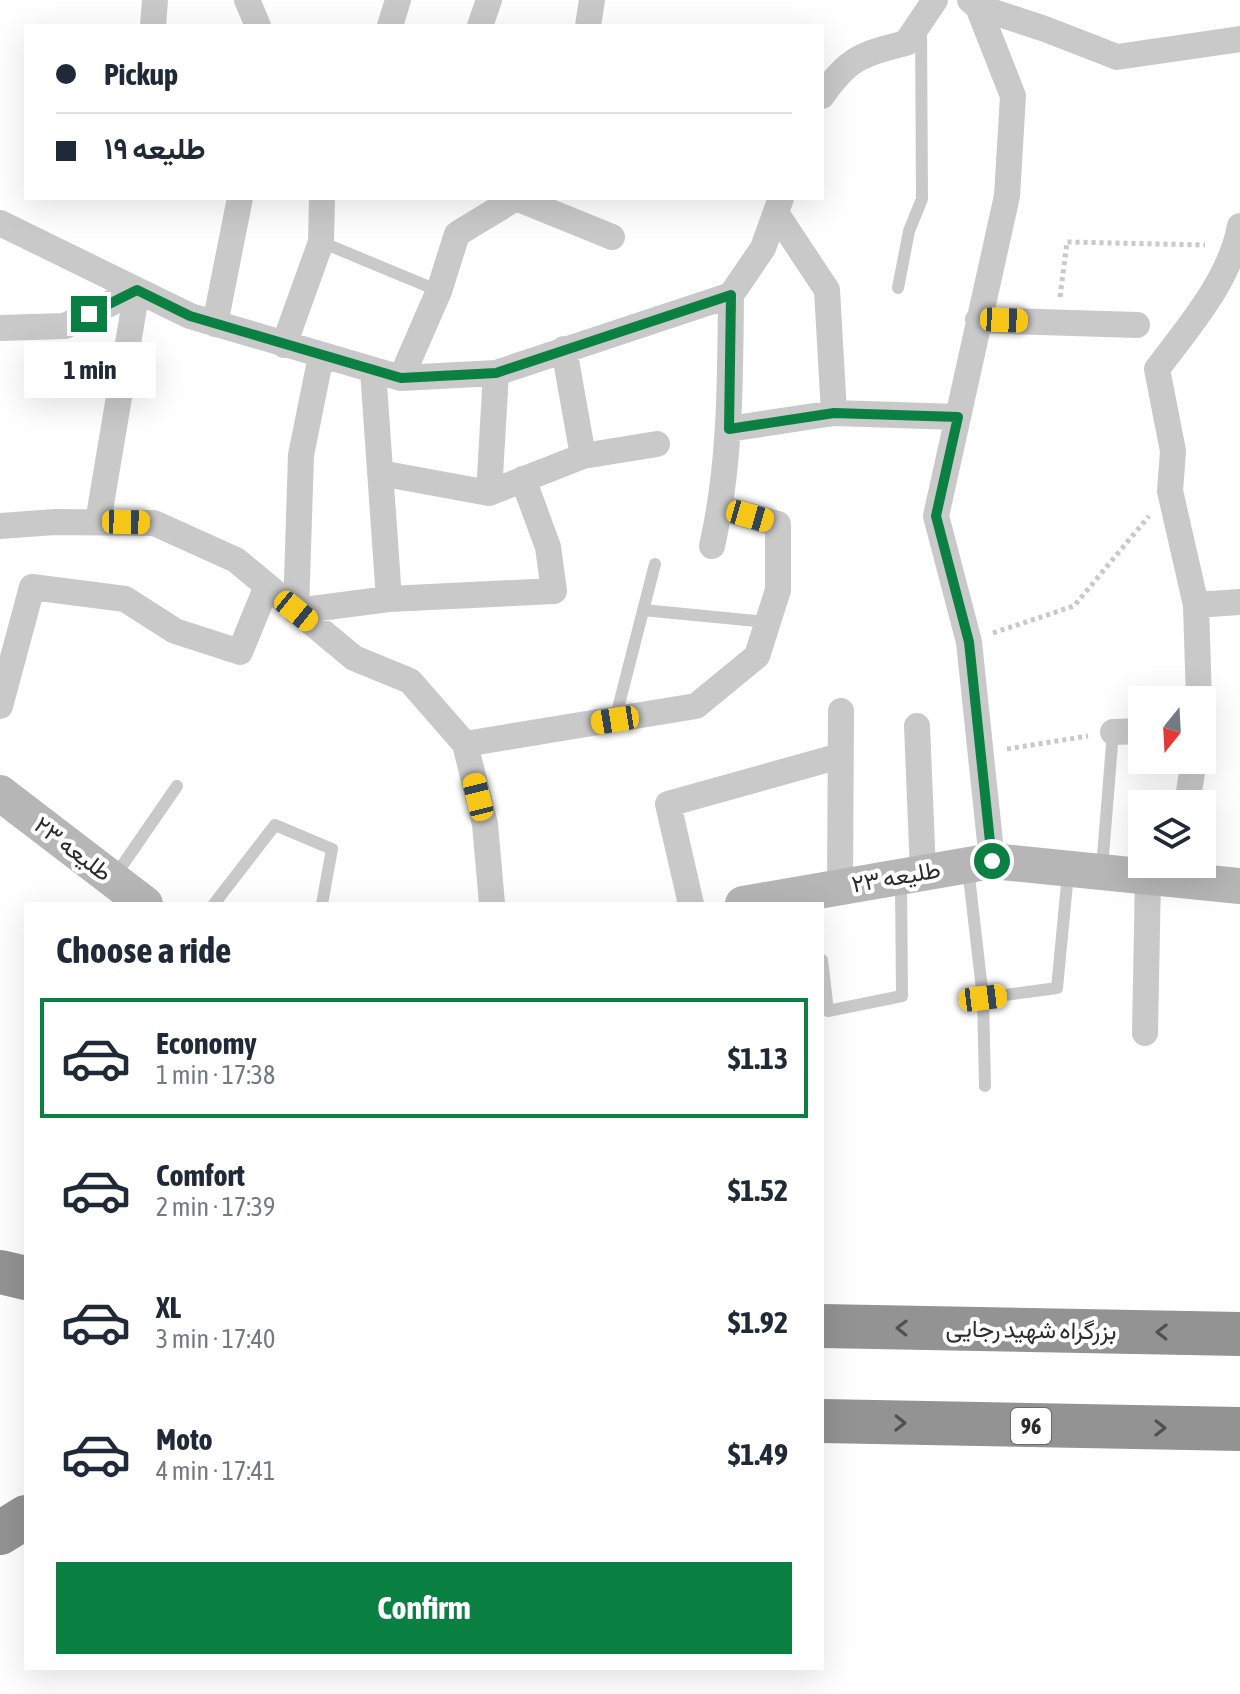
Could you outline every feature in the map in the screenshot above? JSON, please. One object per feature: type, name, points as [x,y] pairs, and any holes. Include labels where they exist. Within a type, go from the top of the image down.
[{"type":"highway","points":[[0,1272],[24,1278]]},
{"type":"highway","name":"بزرگراه شهید رجایی","points":[[824,1326],[1240,1334]]},
{"type":"highway","name":"96","points":[[824,1421],[1240,1429]]},
{"type":"highway","points":[[0,1533],[24,1518]]},
{"type":"main road","name":"طلیعه ۲۳","points":[[0,793],[142,902]]},
{"type":"main road","name":"طلیعه ۲۳","points":[[759,902],[823,894],[980,863],[1128,872]]},
{"type":"main road","name":"طلیعه ۲۳","points":[[1194,878],[1240,886]]},
{"type":"street","points":[[153,24],[155,0]]},
{"type":"street","points":[[247,0],[257,24]]},
{"type":"street","points":[[391,24],[398,0]]},
{"type":"street","points":[[481,24],[489,0]]},
{"type":"street","points":[[588,24],[592,0]]},
{"type":"street","points":[[974,4],[1117,57],[1240,39]]},
{"type":"street","points":[[974,4],[1013,96],[1007,196],[936,516],[969,642],[980,753],[980,863]]},
{"type":"street","points":[[824,93],[839,71],[870,52],[906,43],[928,10]]},
{"type":"street","points":[[215,324],[240,200]]},
{"type":"street","points":[[284,345],[321,242],[322,200]]},
{"type":"street","points":[[401,378],[439,291],[457,234],[513,200]]},
{"type":"street","points":[[521,200],[612,237]]},
{"type":"street","points":[[712,546],[721,508],[729,429],[731,295],[763,248],[779,206]]},
{"type":"street","points":[[779,206],[827,290],[834,413]]},
{"type":"street","points":[[0,223],[190,316],[401,378],[496,373],[731,295]]},
{"type":"street","points":[[1199,686],[1196,605],[1170,491],[1173,451],[1157,369],[1206,302],[1238,236]]},
{"type":"street","points":[[0,328],[65,326],[137,290]]},
{"type":"street","points":[[98,522],[137,290]]},
{"type":"street","points":[[978,320],[1137,325]]},
{"type":"street","points":[[564,349],[583,456]]},
{"type":"street","points":[[296,611],[301,455],[321,356]]},
{"type":"street","points":[[373,370],[389,599]]},
{"type":"street","points":[[489,493],[496,373]]},
{"type":"street","points":[[729,429],[834,413],[958,417]]},
{"type":"street","points":[[380,473],[489,493],[583,456],[657,444]]},
{"type":"street","points":[[296,611],[389,599],[554,591],[548,547],[523,479]]},
{"type":"street","points":[[465,744],[696,706],[757,656],[778,590],[778,524],[721,508]]},
{"type":"street","points":[[0,526],[55,522],[154,523],[236,560],[354,658],[410,681],[465,744],[485,824],[492,902]]},
{"type":"street","points":[[0,706],[32,587],[125,599],[175,631],[240,652],[267,586]]},
{"type":"street","points":[[1196,605],[1240,602]]},
{"type":"street","points":[[823,894],[840,756],[841,711]]},
{"type":"street","points":[[912,874],[917,726]]},
{"type":"street","points":[[1113,732],[1128,731]]},
{"type":"street","points":[[691,902],[668,804],[840,756]]},
{"type":"street","points":[[1145,1033],[1165,878]]},
{"type":"lane","points":[[898,288],[909,231],[922,199],[928,10]]},
{"type":"lane","points":[[321,242],[439,291]]},
{"type":"lane","points":[[615,720],[655,564]]},
{"type":"lane","points":[[643,610],[768,622]]},
{"type":"lane","points":[[983,998],[1057,988],[1113,732]]},
{"type":"lane","points":[[113,879],[177,786]]},
{"type":"lane","points":[[216,902],[275,825],[332,849],[322,902]]},
{"type":"lane","points":[[980,863],[985,1086]]},
{"type":"lane","points":[[824,977],[828,1011],[902,996],[912,874]]},
{"type":"path","points":[[1056,322],[1067,242],[1238,236]]},
{"type":"path","points":[[969,642],[1074,606],[1170,491]]},
{"type":"path","points":[[980,753],[1113,732]]},
{"type":"route","points":[[89,314],[137,290],[190,316],[401,378],[496,373],[731,295],[729,429],[834,413],[958,417],[936,516],[969,642],[992,861]]}]
